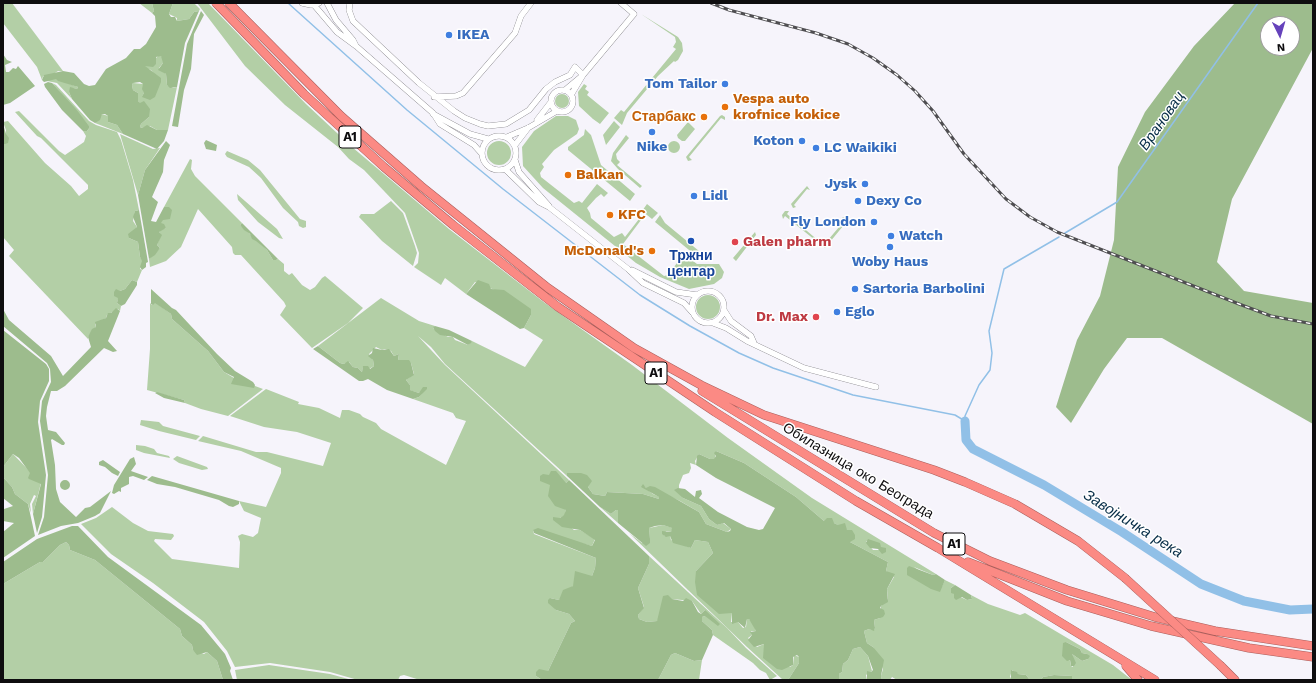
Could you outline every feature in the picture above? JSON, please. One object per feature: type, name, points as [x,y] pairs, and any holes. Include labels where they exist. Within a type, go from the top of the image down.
[{"type":"highway","name":"A1","points":[[216,3],[289,79],[335,123],[453,226],[525,283],[558,307],[715,412],[856,501],[938,548],[1032,588],[1112,615],[1204,639],[1313,657]]},
{"type":"highway","name":"A1","points":[[229,3],[341,116],[421,186],[548,288],[634,348]]},
{"type":"highway","points":[[634,348],[701,385],[764,415],[934,470],[1015,504],[1078,542],[1125,578],[1235,679]]},
{"type":"highway","name":"Обилазница око Београда","points":[[634,348],[934,533],[990,561],[1067,590],[1155,617],[1215,631],[1313,646]]},
{"type":"highway","points":[[938,548],[1155,680]]},
{"type":"highway","points":[[1122,661],[1138,680]]},
{"type":"street","points":[[302,3],[317,4],[337,32],[356,46],[432,113],[470,134],[488,139]]},
{"type":"street","points":[[327,3],[336,20],[353,40],[356,46]]},
{"type":"street","points":[[350,3],[349,10],[353,21],[434,97],[471,121],[488,126],[500,125],[519,118],[529,110],[546,89],[555,82],[570,75],[575,67],[583,75]]},
{"type":"street","points":[[434,97],[453,96],[463,93],[515,33],[521,16],[531,3]]},
{"type":"street","points":[[482,154],[484,144],[488,139],[497,136],[507,137],[528,128],[557,110],[565,111],[570,108],[572,102],[571,95],[583,75],[634,14],[620,3]]},
{"type":"street","points":[[536,122],[551,102],[555,92],[565,90],[583,75]]},
{"type":"street","points":[[565,90],[571,95]]},
{"type":"street","points":[[551,102],[557,110]]},
{"type":"street","points":[[432,113],[440,124],[474,145],[482,154],[485,163],[492,168],[505,169],[535,198],[549,207],[628,268],[643,283],[684,303],[702,323],[713,323],[726,328],[776,355],[804,368],[876,387]]},
{"type":"street","points":[[515,146],[528,128]]},
{"type":"street","points":[[505,169],[515,160],[517,153],[515,146],[507,137]]},
{"type":"street","points":[[515,160],[519,172],[549,207]]},
{"type":"street","points":[[628,268],[676,292],[697,295],[707,291],[718,294],[724,303],[724,310],[719,320],[713,323]]},
{"type":"street","points":[[692,312],[693,301],[697,295]]},
{"type":"street","points":[[724,310],[731,321],[751,336],[754,342]]},
{"type":"green space","points":[[3,3],[12,3],[63,71],[58,71],[52,75],[43,76],[42,80],[37,67],[3,23]]},
{"type":"green space","points":[[139,3],[152,3],[154,11],[152,13]]},
{"type":"green space","points":[[152,3],[173,3],[169,14],[171,17],[175,17],[177,21],[189,19],[194,12],[199,11],[185,43],[177,87],[170,88],[167,85],[166,74],[158,70],[163,63],[161,56],[156,57],[156,64],[153,67],[145,66],[161,78],[161,82],[155,97],[150,100],[142,97],[144,93],[142,89],[143,84],[140,82],[133,83],[132,85],[133,90],[138,93],[138,101],[140,103],[144,101],[150,109],[149,117],[141,124],[140,127],[142,128],[147,125],[157,130],[168,130],[164,141],[157,149],[123,134],[117,125],[108,122],[108,116],[105,114],[102,114],[100,120],[95,123],[90,120],[72,99],[69,92],[70,87],[77,89],[78,87],[56,79],[44,82],[42,80],[44,75],[63,71],[74,73],[84,84],[89,86],[95,85],[106,69],[126,58],[134,49],[140,49],[146,44],[156,27],[155,16],[152,13],[154,11]]},
{"type":"green space","points":[[173,3],[194,3],[200,9],[199,11],[194,12],[189,19],[177,21],[177,18],[169,14]]},
{"type":"green space","points":[[197,3],[208,3],[306,104],[352,147],[449,229],[545,303],[632,365],[728,438],[812,498],[936,574],[933,575],[914,567],[942,586],[945,580],[955,585],[951,588],[954,594],[967,600],[972,599],[971,595],[988,604],[1020,615],[1025,613],[1113,665],[1132,680],[1072,680],[1072,676],[1054,675],[1043,677],[1041,680],[1030,680],[1026,675],[1018,674],[1012,670],[1010,677],[1012,679],[1016,678],[1020,680],[897,680],[892,677],[890,680],[882,680],[881,676],[883,669],[873,647],[867,643],[864,631],[869,629],[874,630],[874,620],[880,618],[881,606],[888,599],[887,589],[894,577],[886,571],[888,562],[850,542],[847,530],[834,523],[824,521],[796,497],[744,463],[716,451],[715,459],[710,459],[699,454],[695,461],[696,465],[690,463],[691,468],[689,473],[683,475],[678,488],[683,498],[701,506],[709,519],[717,525],[723,523],[731,529],[727,532],[706,524],[699,512],[680,501],[652,488],[646,488],[642,485],[653,494],[660,497],[659,499],[643,494],[607,492],[605,496],[593,494],[588,487],[589,483],[567,473],[567,476],[445,364],[431,347],[418,336],[445,365],[569,480],[566,483],[550,485],[566,510],[565,515],[560,518],[574,530],[580,530],[595,539],[592,546],[533,530],[534,534],[596,558],[592,576],[573,586],[559,600],[550,598],[556,610],[569,614],[575,621],[571,623],[548,671],[536,676],[542,680],[420,680],[404,675],[400,676],[398,680],[358,680],[330,672],[270,663],[235,667],[227,651],[204,622],[153,583],[111,554],[81,524],[96,518],[112,507],[133,523],[148,531],[173,534],[174,536],[171,540],[155,539],[154,541],[172,559],[239,568],[240,542],[238,536],[242,534],[253,537],[258,533],[261,518],[244,511],[239,501],[266,507],[281,473],[281,468],[241,451],[198,441],[203,436],[256,452],[267,452],[323,466],[331,443],[297,432],[264,427],[230,416],[266,389],[299,402],[298,404],[319,408],[340,418],[342,410],[349,410],[360,414],[376,423],[381,429],[446,465],[466,421],[456,418],[453,413],[413,399],[419,397],[424,391],[419,393],[409,390],[410,385],[406,380],[414,374],[411,363],[404,360],[398,360],[399,354],[394,356],[391,351],[385,349],[382,350],[376,347],[369,354],[373,360],[374,366],[369,369],[363,367],[362,372],[358,368],[353,367],[349,362],[344,364],[340,363],[318,346],[381,298],[419,321],[435,326],[433,328],[448,337],[453,337],[455,340],[468,345],[472,341],[525,367],[543,340],[524,328],[531,315],[497,291],[475,282],[466,294],[445,278],[441,285],[414,267],[418,263],[419,253],[405,213],[364,170],[349,159],[338,147],[285,105],[245,66]],"holes":[[[866,541],[874,542],[881,547],[880,550],[873,550]],[[1066,642],[1080,649],[1082,653],[1087,654],[1088,659],[1082,661],[1072,654],[1073,667],[1071,666]]]},
{"type":"green space","points":[[1235,3],[1313,3],[1313,48],[1232,199],[1217,262],[1244,291],[1313,303],[1313,424],[1162,338],[1127,338],[1104,369],[1071,423],[1056,407],[1077,340],[1100,296],[1114,240],[1118,167],[1145,112],[1194,46]]},
{"type":"green space","points":[[201,11],[204,15],[194,34],[191,69],[184,90],[178,127],[172,126],[187,44]]},
{"type":"green space","points":[[641,14],[678,37],[682,43],[683,51],[678,60],[675,62],[674,61],[658,76],[627,113],[622,125],[614,118],[621,110],[624,112],[676,49],[673,47],[676,42],[675,37]]},
{"type":"green space","points":[[3,54],[7,60],[12,62],[5,65],[6,72],[9,72],[13,68],[16,69],[18,66],[35,86],[10,103],[3,105]]},
{"type":"green space","points":[[158,56],[163,58],[163,63],[159,68],[166,74],[167,85],[173,88],[177,87],[168,130],[157,130],[150,126],[140,127],[141,124],[149,117],[138,101],[138,93],[133,90],[132,85],[133,83],[143,84],[144,93],[142,97],[155,75],[151,70],[145,68],[145,66],[156,61]]},
{"type":"green space","points":[[54,78],[78,87],[77,89],[72,88],[69,92],[72,99],[57,83],[47,81]]},
{"type":"green space","points":[[48,82],[52,83],[76,109],[90,127],[87,131],[83,131],[62,110],[45,87],[44,84]]},
{"type":"green space","points":[[52,83],[56,85],[89,121],[117,132],[121,140],[133,180],[139,210],[135,211],[133,221],[137,227],[129,238],[138,242],[140,257],[143,261],[140,269],[142,270],[137,282],[132,280],[125,289],[120,291],[117,303],[121,306],[120,311],[118,309],[95,324],[96,327],[88,339],[9,256],[14,250],[3,237],[3,144],[5,144],[6,130],[3,122],[8,121],[45,163],[71,186],[79,196],[88,189],[88,185],[41,138],[37,136],[15,112],[19,111],[59,151],[65,155],[84,142],[86,136],[83,131],[87,131],[90,127]]},
{"type":"green space","points":[[584,84],[587,86],[585,89],[589,92],[587,95],[609,113],[600,124],[579,106],[578,92]]},
{"type":"green space","points":[[562,94],[567,96],[569,101],[567,106],[562,108],[557,106],[555,101],[557,96]]},
{"type":"green space","points":[[102,114],[108,116],[108,122],[117,125],[123,134],[95,123]]},
{"type":"green space","points":[[722,115],[725,117],[725,120],[721,118],[689,157],[692,160],[688,161],[686,157]]},
{"type":"green space","points":[[556,116],[568,116],[576,120],[579,129],[577,134],[554,150],[542,164],[544,167],[540,173],[541,177],[574,203],[579,201],[582,203],[597,184],[608,193],[604,197],[601,194],[587,208],[591,218],[614,237],[622,233],[625,237],[639,219],[641,220],[623,244],[664,276],[668,275],[680,259],[681,254],[684,256],[685,255],[697,264],[719,264],[724,272],[722,278],[714,284],[689,289],[660,277],[636,263],[543,188],[523,166],[522,147],[534,131]]},
{"type":"green space","points":[[614,121],[620,127],[606,145],[603,135]]},
{"type":"green space","points":[[688,122],[695,129],[685,141],[682,141],[677,135]]},
{"type":"green space","points":[[3,124],[9,138],[8,143],[5,144],[3,144]]},
{"type":"green space","points":[[585,129],[591,135],[601,165],[635,194],[630,201],[568,150],[568,147],[584,135]]},
{"type":"green space","points":[[120,134],[153,149],[160,148],[145,170],[138,195]]},
{"type":"green space","points":[[626,135],[629,138],[616,154],[617,159],[620,162],[617,165],[642,186],[640,188],[611,161],[613,153]]},
{"type":"green space","points":[[206,140],[217,145],[216,151],[206,149],[204,143]]},
{"type":"green space","points":[[166,141],[170,145],[164,160],[163,172],[152,197],[158,202],[151,221],[156,222],[164,207],[169,207],[172,210],[170,219],[163,220],[161,223],[164,224],[166,228],[159,232],[162,235],[157,245],[160,248],[155,255],[149,259],[138,195],[145,170]]},
{"type":"green space","points":[[499,141],[504,142],[510,148],[510,158],[504,164],[499,165],[494,164],[488,158],[487,153],[488,148],[494,142]]},
{"type":"green space","points":[[672,141],[676,141],[680,147],[676,153],[672,153],[668,149],[668,145]]},
{"type":"green space","points":[[227,151],[248,160],[260,170],[300,219],[306,221],[306,227],[303,228],[299,226],[298,222],[283,208],[261,178],[249,167],[227,157],[225,154]]},
{"type":"green space","points":[[190,159],[192,160],[191,169],[195,176],[242,223],[240,225],[267,250],[273,260],[278,259],[284,264],[284,271],[289,275],[292,273],[302,285],[310,290],[315,287],[325,276],[363,308],[348,323],[312,348],[280,315],[286,306],[284,302],[241,255],[235,255],[233,253],[232,247],[198,209],[181,247],[166,261],[150,267],[149,259],[160,248],[157,245],[161,235],[159,232],[160,230],[166,228],[160,224],[169,207],[164,207]]},
{"type":"green space","points":[[807,186],[810,190],[807,189],[794,205],[796,207],[793,208],[791,204]]},
{"type":"green space","points":[[237,194],[277,229],[283,239],[279,238],[258,222],[238,200]]},
{"type":"green space","points":[[391,201],[403,213],[415,246],[417,253],[413,266],[382,241],[359,217],[361,214],[374,214]]},
{"type":"green space","points":[[647,204],[658,213],[652,219],[642,211]]},
{"type":"green space","points":[[139,210],[148,262],[146,263],[146,267],[142,270],[140,267],[142,261],[138,242],[129,238],[128,234],[137,227],[133,217],[135,211]]},
{"type":"green space","points":[[785,211],[789,211],[787,214],[820,242],[825,238],[828,240],[845,220],[842,217],[845,217],[848,220],[825,248],[785,216],[783,219],[782,215]]},
{"type":"green space","points":[[660,215],[665,223],[699,251],[712,258],[700,259],[655,222]]},
{"type":"green space","points":[[242,223],[278,259],[273,260],[267,250],[252,239],[250,234],[240,225]]},
{"type":"green space","points":[[755,232],[756,235],[736,261],[733,258]]},
{"type":"green space","points":[[132,280],[137,282],[137,285],[125,304],[121,306],[117,303],[118,298],[114,296],[114,292],[116,289],[120,291],[125,289]]},
{"type":"green space","points":[[478,280],[489,284],[491,289],[504,290],[531,309],[531,315],[524,328],[520,329],[466,294]]},
{"type":"green space","points":[[151,289],[176,310],[235,371],[253,382],[255,385],[254,388],[231,384],[234,377],[224,372],[208,351],[172,319],[171,314],[155,303],[153,305],[151,304]]},
{"type":"green space","points":[[708,295],[713,296],[719,302],[719,312],[713,318],[708,319],[703,318],[697,312],[696,307],[697,302],[703,296]]},
{"type":"green space","points":[[155,302],[171,314],[172,319],[208,351],[224,372],[234,378],[263,389],[228,416],[201,409],[185,403],[184,400],[147,390],[150,349],[150,303],[152,305]]},
{"type":"green space","points":[[116,308],[120,311],[108,341],[117,351],[113,352],[104,348],[65,386],[57,391],[51,391],[46,416],[48,430],[56,432],[65,443],[62,445],[52,439],[51,440],[55,465],[56,489],[60,502],[76,517],[85,508],[90,507],[111,491],[100,513],[78,523],[61,526],[38,535],[44,517],[48,475],[40,421],[42,401],[51,382],[50,369],[47,363],[3,326],[3,309],[9,320],[51,356],[63,376],[91,347],[88,337],[92,329],[96,327],[95,322],[106,318],[108,313],[111,313]]},
{"type":"green space","points":[[435,326],[449,330],[472,341],[468,345],[453,337],[440,335],[435,331],[433,327]]},
{"type":"green space","points":[[3,330],[46,364],[49,369],[49,381],[40,401],[38,422],[46,475],[42,517],[37,533],[33,514],[41,484],[28,478],[30,473],[19,458],[13,454],[3,467]]},
{"type":"green space","points":[[318,346],[340,363],[344,364],[348,361],[353,367],[358,368],[362,372],[363,366],[368,366],[370,369],[374,366],[373,360],[368,356],[372,353],[373,348],[382,350],[389,349],[394,356],[399,354],[398,360],[409,360],[411,363],[414,375],[406,380],[410,385],[410,390],[419,393],[423,387],[427,387],[427,389],[419,397],[413,399],[387,390],[368,379],[359,381],[313,349]]},
{"type":"green space","points":[[157,392],[184,400],[185,403],[164,398],[155,393]]},
{"type":"green space","points":[[141,420],[159,422],[163,426],[200,436],[196,440],[159,431],[140,425]]},
{"type":"green space","points":[[136,445],[154,449],[157,453],[169,456],[170,458],[136,450]]},
{"type":"green space","points":[[716,451],[744,463],[796,497],[824,521],[827,518],[832,518],[834,523],[838,525],[845,523],[847,530],[852,530],[855,535],[855,539],[850,542],[888,562],[886,571],[895,574],[887,589],[888,602],[880,608],[884,610],[885,614],[883,617],[874,620],[874,631],[869,629],[864,631],[867,643],[873,647],[884,660],[881,676],[882,680],[867,680],[867,671],[871,672],[873,670],[868,656],[860,647],[853,649],[848,660],[843,664],[842,672],[839,674],[839,680],[788,680],[799,663],[799,657],[797,655],[793,657],[793,665],[782,670],[777,669],[763,658],[764,644],[754,647],[748,640],[752,635],[750,632],[756,631],[749,619],[747,619],[745,628],[738,622],[732,624],[732,613],[719,614],[697,595],[695,582],[696,571],[713,553],[708,542],[695,540],[691,548],[673,543],[670,536],[666,537],[662,534],[662,531],[671,532],[672,528],[663,525],[649,528],[650,543],[646,546],[618,523],[618,510],[611,514],[600,507],[567,476],[567,473],[581,473],[587,475],[592,481],[588,487],[593,494],[605,496],[607,492],[643,494],[659,499],[659,497],[641,487],[643,484],[646,488],[650,486],[655,487],[699,512],[706,524],[727,532],[730,531],[731,529],[724,523],[717,525],[709,519],[701,506],[683,498],[674,490],[678,488],[685,489],[695,497],[696,491],[701,490],[702,494],[699,498],[718,512],[747,527],[759,530],[763,529],[775,508],[716,478],[696,465],[697,456],[699,454],[710,459],[714,459],[716,456],[714,453]]},
{"type":"green space","points":[[13,454],[41,483],[33,514],[32,504],[36,496],[34,495],[30,504],[31,513],[28,504],[15,494],[12,487],[3,477],[3,467]]},
{"type":"green space","points":[[177,456],[207,467],[208,469],[202,470],[179,463],[173,459]]},
{"type":"green space","points":[[134,457],[136,464],[131,471],[148,477],[144,480],[133,476],[129,477],[129,484],[121,488],[121,492],[119,491],[114,494],[112,493],[114,485],[130,459]]},
{"type":"green space","points":[[103,460],[120,472],[118,476],[105,467],[99,465],[99,462]]},
{"type":"green space","points":[[551,471],[556,471],[566,483],[569,480],[649,556],[649,564],[638,588],[644,608],[638,615],[639,619],[647,622],[657,621],[663,596],[668,595],[672,599],[683,601],[686,598],[692,601],[698,612],[701,614],[705,610],[720,624],[718,626],[705,616],[702,617],[702,621],[712,630],[713,635],[702,660],[694,661],[675,653],[671,655],[658,680],[542,680],[536,676],[536,672],[539,669],[548,671],[571,623],[575,621],[569,614],[556,610],[548,603],[548,600],[550,598],[559,600],[563,590],[573,586],[575,571],[592,576],[596,558],[534,533],[533,530],[538,528],[592,546],[595,540],[580,530],[562,527],[553,520],[553,517],[560,518],[564,515],[566,510],[555,506],[548,496],[550,485],[540,481],[540,476],[543,474],[549,475]]},
{"type":"green space","points":[[152,476],[239,501],[239,504],[233,507],[229,506],[219,500],[147,480]]},
{"type":"green space","points":[[3,477],[12,487],[15,494],[28,504],[35,536],[3,558],[3,532],[14,523],[3,521],[4,509],[13,506],[3,498]]},
{"type":"green space","points":[[63,480],[67,480],[70,485],[67,490],[63,490],[60,487],[60,483]]},
{"type":"green space","points":[[600,507],[611,514],[618,510],[620,512],[618,523]]},
{"type":"green space","points":[[663,525],[673,528],[671,532],[666,531],[664,536],[670,536],[671,540],[691,548],[695,540],[708,542],[713,553],[696,571],[727,612],[732,613],[731,622],[738,622],[743,628],[746,627],[747,619],[753,623],[756,631],[751,631],[752,635],[748,638],[757,647],[764,644],[764,646],[790,667],[793,665],[794,655],[799,657],[799,663],[788,680],[783,680],[747,647],[629,533],[642,543],[650,543],[649,528]]},
{"type":"green space","points":[[72,526],[78,526],[108,557],[201,625],[225,654],[231,668],[230,671],[233,680],[223,680],[217,661],[207,652],[197,655],[193,650],[192,645],[182,636],[180,629],[95,560],[70,550],[69,545],[66,542],[60,545],[43,562],[40,562],[3,584],[3,562],[37,539]]},
{"type":"green space","points":[[868,539],[880,543],[881,547],[886,548],[886,552],[882,554],[878,549],[870,548],[866,543]]},
{"type":"green space","points":[[66,542],[69,545],[70,550],[95,560],[180,629],[182,636],[192,645],[193,650],[204,654],[207,652],[217,661],[223,680],[3,680],[3,584],[40,562],[43,562],[60,545]]},
{"type":"green space","points":[[649,556],[777,676],[770,680],[766,673],[713,635],[712,630],[702,621],[702,617],[705,616],[705,610],[701,614],[692,601],[672,599],[657,621],[647,622],[639,619],[638,615],[644,607],[638,588],[649,564]]},
{"type":"green space","points":[[909,566],[933,575],[936,574],[945,580],[940,592],[931,589],[907,575],[907,568]]},
{"type":"green space","points":[[955,585],[971,595],[972,599],[967,600],[962,597],[956,600],[954,598],[954,594],[951,593],[951,588]]},
{"type":"green space","points":[[1066,642],[1080,649],[1082,653],[1090,656],[1088,659],[1082,661],[1072,654],[1076,663],[1074,666],[1071,666],[1070,660],[1067,661],[1062,656],[1063,643]]},
{"type":"green space","points":[[860,647],[868,656],[872,671],[866,675],[867,680],[839,680],[839,674],[842,672],[843,664],[848,660],[853,649]]},
{"type":"green space","points":[[675,653],[694,661],[702,660],[699,680],[658,680],[671,655]]},
{"type":"green space","points":[[269,665],[330,674],[352,680],[237,680],[235,670]]},
{"type":"green space","points":[[1011,670],[1017,672],[1018,674],[1026,675],[1030,680],[1011,679]]},
{"type":"green space","points":[[1054,675],[1072,676],[1072,680],[1041,680],[1043,677]]},
{"type":"waterway","points":[[288,3],[407,110],[503,189],[640,295],[690,326],[739,353],[773,368],[853,395],[955,415],[965,421],[965,416],[979,385],[990,370],[992,353],[989,331],[1004,269],[1059,237]]},
{"type":"waterway","name":"Врановац","points":[[1065,233],[1117,202],[1258,3]]},
{"type":"waterway","name":"Завојничка река","points":[[965,421],[966,440],[973,449],[1044,485],[1122,532],[1201,584],[1244,601],[1290,610],[1313,609]]},
{"type":"railway","points":[[711,3],[729,10],[816,33],[848,44],[873,58],[897,75],[915,91],[933,111],[964,154],[1006,199],[1030,217],[1057,232],[1271,316],[1313,324]]},
{"type":"place","name":"IKEA","points":[[449,35]]},
{"type":"place","name":"Tom Tailor","points":[[725,84]]},
{"type":"place","name":"Vespa auto krofnice kokice","points":[[725,107]]},
{"type":"place","name":"Старбакс","points":[[704,117]]},
{"type":"place","name":"Nike","points":[[652,132]]},
{"type":"place","name":"Koton","points":[[802,141]]},
{"type":"place","name":"LC Waikiki","points":[[816,148]]},
{"type":"place","name":"Balkan","points":[[568,175]]},
{"type":"place","name":"Jysk","points":[[865,184]]},
{"type":"place","name":"Lidl","points":[[694,196]]},
{"type":"place","name":"Dexy Co","points":[[858,201]]},
{"type":"place","name":"KFC","points":[[610,215]]},
{"type":"place","name":"Fly London","points":[[874,222]]},
{"type":"place","name":"Watch","points":[[891,236]]},
{"type":"place","name":"Тржни центар","points":[[691,241]]},
{"type":"place","name":"Galen pharm","points":[[735,242]]},
{"type":"place","name":"Woby Haus","points":[[890,247]]},
{"type":"place","name":"McDonald's","points":[[652,251]]},
{"type":"place","name":"Sartoria Barbolini","points":[[855,289]]},
{"type":"place","name":"Eglo","points":[[837,312]]},
{"type":"place","name":"Dr. Max","points":[[816,317]]}]
